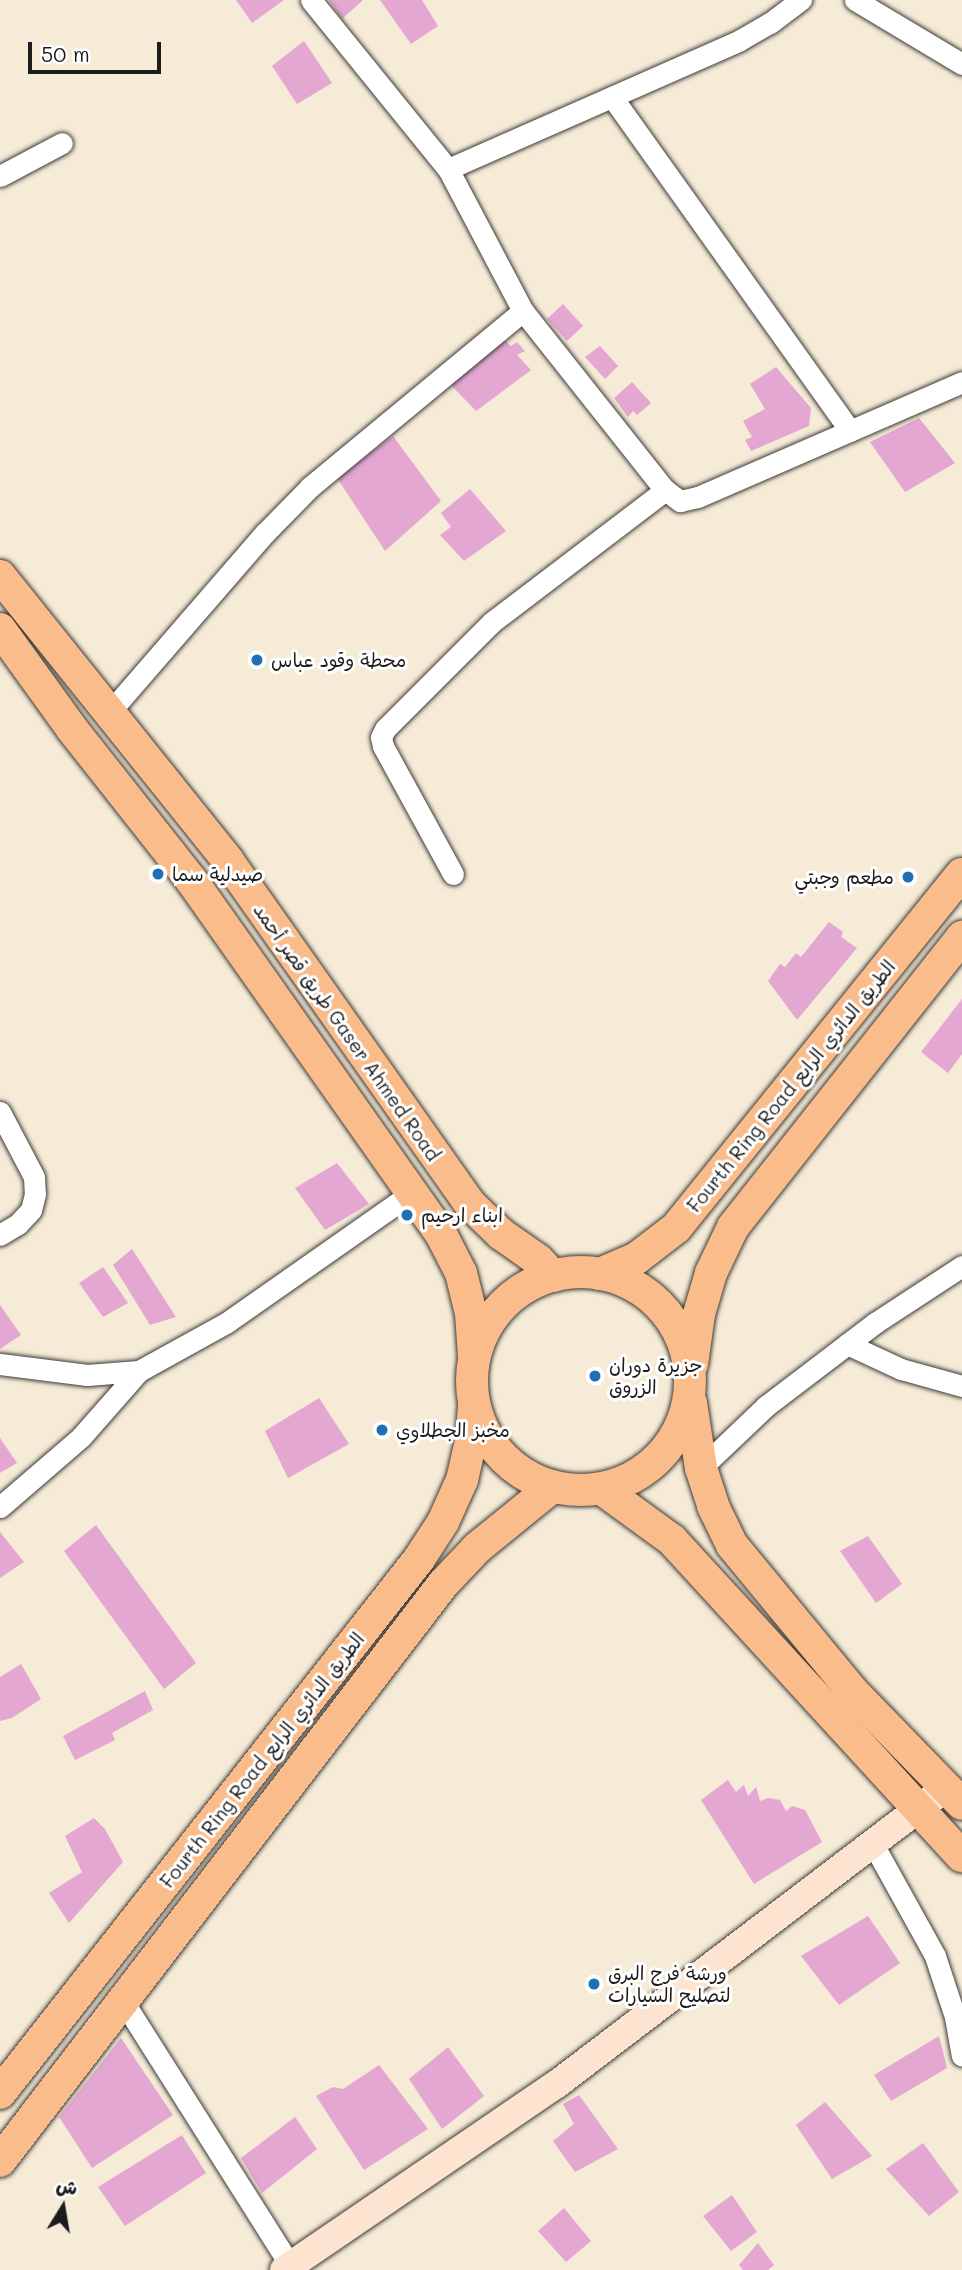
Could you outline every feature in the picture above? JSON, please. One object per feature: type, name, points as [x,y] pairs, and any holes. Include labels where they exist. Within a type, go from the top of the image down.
[{"type":"main road","name":"طريق قصر أحمد Gaser Ahmed Road","points":[[0,576],[228,861],[458,1187],[501,1234],[538,1260],[553,1276]]},
{"type":"main road","name":"طريق قصر أحمد Gaser Ahmed Road","points":[[0,629],[72,729],[192,881],[414,1192],[440,1232],[461,1273],[471,1313],[474,1357]]},
{"type":"main road","name":"Fourth Ring Road الطريق الدائري الرابع","points":[[600,1274],[638,1258],[676,1228],[962,874]]},
{"type":"main road","name":"Fourth Ring Road الطريق الدائري الرابع","points":[[690,1384],[699,1314],[710,1273],[733,1227],[962,937]]},
{"type":"main road","points":[[690,1384],[681,1428],[662,1456],[635,1477],[602,1489],[569,1490],[552,1486],[516,1469],[502,1456],[485,1432],[474,1404],[471,1380],[474,1357],[482,1334],[503,1306],[531,1284],[553,1276],[577,1272],[624,1280],[645,1292],[663,1308],[677,1327],[686,1349],[701,1468],[713,1506],[732,1545],[853,1692],[956,1789]]},
{"type":"main road","name":"Fourth Ring Road الطريق الدائري الرابع","points":[[0,2092],[419,1559],[443,1522],[462,1480],[471,1441],[474,1404]]},
{"type":"main road","points":[[0,2161],[443,1584],[477,1548],[552,1486]]},
{"type":"main road","points":[[602,1489],[672,1540],[917,1811],[962,1856]]},
{"type":"street","points":[[311,0],[448,169],[523,312],[665,490],[680,501],[698,497],[962,383]]},
{"type":"street","points":[[448,169],[740,40],[770,23],[801,0]]},
{"type":"street","points":[[855,0],[962,64]]},
{"type":"street","points":[[612,97],[850,431]]},
{"type":"street","points":[[0,176],[62,143]]},
{"type":"street","points":[[108,714],[265,533],[310,487],[523,312]]},
{"type":"street","points":[[453,874],[383,746],[381,737],[385,729],[492,622],[665,490]]},
{"type":"street","points":[[0,1112],[34,1178],[34,1194],[31,1210],[18,1224],[0,1235]]},
{"type":"street","points":[[0,1507],[80,1437],[139,1371],[226,1323],[414,1192]]},
{"type":"street","points":[[701,1468],[766,1406],[846,1344],[962,1266]]},
{"type":"street","points":[[846,1344],[901,1369],[962,1386]]},
{"type":"street","points":[[0,1364],[87,1375],[139,1371]]},
{"type":"street","points":[[123,2001],[289,2269],[557,2084],[917,1811],[956,1789]]},
{"type":"street","points":[[873,1844],[934,1956],[955,2017],[962,2055]]},
{"type":"building","points":[[236,0],[284,0],[252,23]]},
{"type":"building","points":[[329,0],[363,0],[342,19]]},
{"type":"building","points":[[380,0],[422,0],[438,26],[411,44]]},
{"type":"building","points":[[304,41],[332,83],[297,104],[272,66]]},
{"type":"building","points":[[563,304],[583,326],[567,341],[547,319]]},
{"type":"building","points":[[502,338],[511,346],[517,342],[525,351],[517,355],[531,370],[476,411],[450,384]]},
{"type":"building","points":[[600,346],[618,366],[605,379],[585,357]]},
{"type":"building","points":[[776,367],[811,408],[809,426],[751,451],[745,440],[752,437],[743,421],[765,409],[750,384]]},
{"type":"building","points":[[632,382],[651,403],[637,415],[633,411],[628,417],[614,398]]},
{"type":"building","points":[[919,418],[955,463],[905,492],[870,442]]},
{"type":"building","points":[[393,436],[441,501],[385,551],[337,478]]},
{"type":"building","points":[[470,489],[506,531],[464,561],[440,535],[451,527],[441,513]]},
{"type":"building","points":[[829,922],[843,932],[841,937],[857,948],[797,1020],[768,981],[780,964],[785,967],[796,953],[801,957]]},
{"type":"building","points":[[962,999],[962,1054],[948,1073],[921,1052]]},
{"type":"building","points":[[337,1163],[369,1204],[325,1230],[295,1188]]},
{"type":"building","points":[[132,1249],[176,1317],[150,1325],[113,1265]]},
{"type":"building","points":[[103,1267],[128,1303],[103,1317],[79,1283]]},
{"type":"building","points":[[0,1305],[21,1335],[0,1349]]},
{"type":"building","points":[[319,1398],[349,1444],[288,1478],[265,1431]]},
{"type":"building","points":[[0,1438],[17,1463],[0,1473]]},
{"type":"building","points":[[96,1525],[196,1663],[164,1689],[64,1551]]},
{"type":"building","points":[[0,1532],[24,1562],[0,1578]]},
{"type":"building","points":[[868,1536],[902,1584],[876,1603],[840,1551]]},
{"type":"building","points":[[21,1664],[41,1699],[12,1718],[0,1721],[0,1677]]},
{"type":"building","points":[[145,1691],[153,1710],[112,1733],[115,1740],[75,1760],[63,1736]]},
{"type":"building","points":[[728,1780],[736,1792],[744,1785],[748,1796],[756,1787],[760,1801],[768,1798],[780,1800],[786,1811],[792,1806],[805,1810],[822,1842],[754,1884],[701,1800]]},
{"type":"building","points":[[94,1818],[105,1829],[123,1862],[69,1923],[49,1893],[82,1872],[65,1836]]},
{"type":"building","points":[[868,1916],[900,1963],[839,2005],[801,1956]]},
{"type":"building","points":[[939,2036],[947,2068],[891,2101],[874,2075]]},
{"type":"building","points":[[121,2038],[173,2115],[92,2168],[59,2117]]},
{"type":"building","points":[[448,2047],[484,2096],[442,2129],[409,2079]]},
{"type":"building","points":[[379,2065],[428,2129],[364,2170],[316,2096],[333,2087],[343,2089]]},
{"type":"building","points":[[579,2095],[618,2149],[575,2172],[553,2141],[574,2124],[563,2104]]},
{"type":"building","points":[[825,2102],[872,2156],[832,2179],[796,2125]]},
{"type":"building","points":[[295,2117],[317,2149],[262,2193],[241,2158]]},
{"type":"building","points":[[182,2135],[206,2173],[125,2226],[98,2187]]},
{"type":"building","points":[[923,2143],[959,2192],[929,2216],[886,2169]]},
{"type":"building","points":[[732,2195],[757,2232],[731,2251],[703,2216]]},
{"type":"building","points":[[564,2208],[591,2241],[566,2262],[538,2231]]},
{"type":"building","points":[[758,2243],[774,2265],[768,2270],[743,2270],[739,2265]]},
{"type":"place","name":"محطة وقود عباس","points":[[257,660]]},
{"type":"place","name":"صيدلية سما","points":[[158,874]]},
{"type":"place","name":"مطعم وجبتي","points":[[908,877]]},
{"type":"place","name":"ابناء ارحيم","points":[[407,1215]]},
{"type":"place","name":"جزيرة دوران الزروق","points":[[595,1376]]},
{"type":"place","name":"مخبز الجطلاوي","points":[[382,1430]]},
{"type":"place","name":"ورشة فرج البرق لتصليح السيارات","points":[[594,1984]]}]
